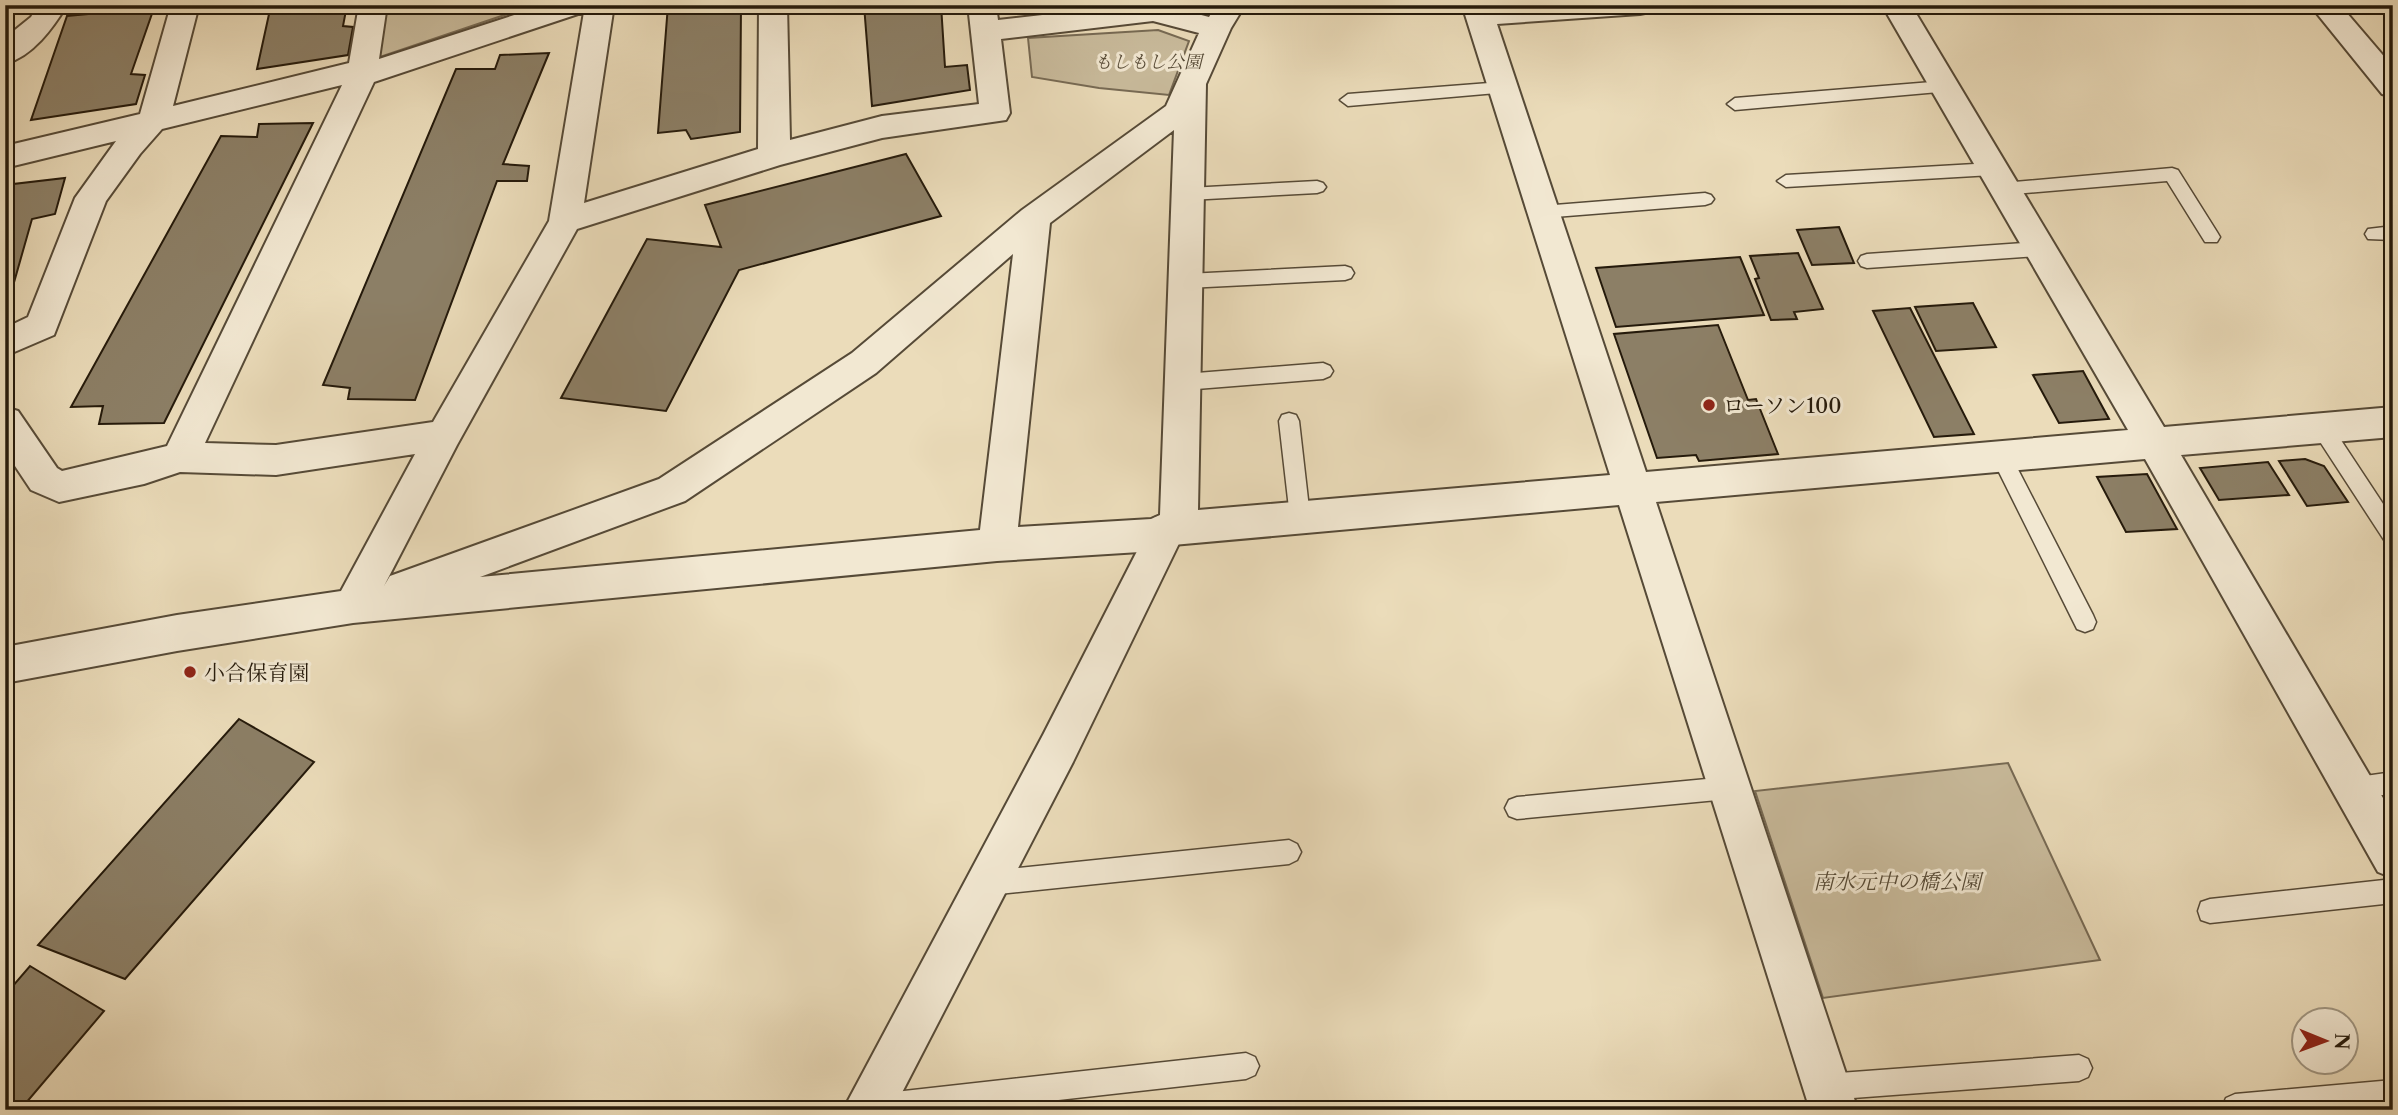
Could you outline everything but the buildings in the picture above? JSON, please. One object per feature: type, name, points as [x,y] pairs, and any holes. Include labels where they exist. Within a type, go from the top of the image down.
[{"type":"street","points":[[5,54],[41,24],[53,5]]},
{"type":"street","points":[[5,343],[42,326],[91,198],[129,146],[155,119],[185,5]]},
{"type":"street","points":[[180,457],[363,72],[373,5]]},
{"type":"street","points":[[5,157],[155,119],[363,72],[576,5]]},
{"type":"street","points":[[353,606],[444,435],[565,221],[600,5]]},
{"type":"street","points":[[773,5],[774,155]]},
{"type":"street","points":[[1640,5],[1478,10],[1830,1098]]},
{"type":"street","points":[[1896,5],[2155,443],[2393,858]]},
{"type":"street","points":[[2324,5],[2393,87]]},
{"type":"street","points":[[353,606],[672,490],[864,363],[1034,218],[1178,112],[1224,17],[1153,12],[984,18],[995,113],[882,127],[774,155],[565,221]]},
{"type":"street","points":[[868,1109],[1173,529],[1184,382],[1191,82]]},
{"type":"street","points":[[997,545],[1034,218]]},
{"type":"street","points":[[5,421],[44,479],[59,487],[144,469],[180,457],[276,460],[444,435]]},
{"type":"street","points":[[5,665],[177,633],[353,606],[997,545],[1156,536],[1173,529],[1632,487],[2393,422]]},
{"type":"lane","points":[[1735,104],[1944,87]]},
{"type":"lane","points":[[1348,100],[1502,88]]},
{"type":"lane","points":[[1786,181],[2172,174],[2211,237]]},
{"type":"lane","points":[[1189,194],[1317,187]]},
{"type":"lane","points":[[1542,212],[1705,199]]},
{"type":"lane","points":[[2374,234],[2393,233]]},
{"type":"lane","points":[[1867,261],[2038,249]]},
{"type":"lane","points":[[1187,281],[1345,273]]},
{"type":"lane","points":[[1184,382],[1323,371]]},
{"type":"lane","points":[[1289,421],[1300,517]]},
{"type":"lane","points":[[2322,428],[2393,537]]},
{"type":"lane","points":[[2001,456],[2085,622]]},
{"type":"lane","points":[[2352,787],[2393,783]]},
{"type":"lane","points":[[1517,808],[1728,788]]},
{"type":"lane","points":[[989,883],[1289,852]]},
{"type":"lane","points":[[2210,911],[2393,891]]},
{"type":"lane","points":[[868,1109],[1246,1066]]},
{"type":"lane","points":[[1830,1098],[2080,1068]]},
{"type":"lane","points":[[2235,1107],[2393,1093]]},
{"type":"green space","points":[[385,5],[534,5],[377,58]]},
{"type":"green space","name":"もしもし公園","points":[[1158,30],[1189,41],[1169,95],[1099,88],[1032,77],[1028,38]]},
{"type":"green space","name":"南水元中の橋公園","points":[[2008,763],[2100,960],[1823,998],[1755,791]]},
{"type":"place","name":"ローソン100","points":[[1709,405]]},
{"type":"place","name":"小合保育園","points":[[190,672]]}]
